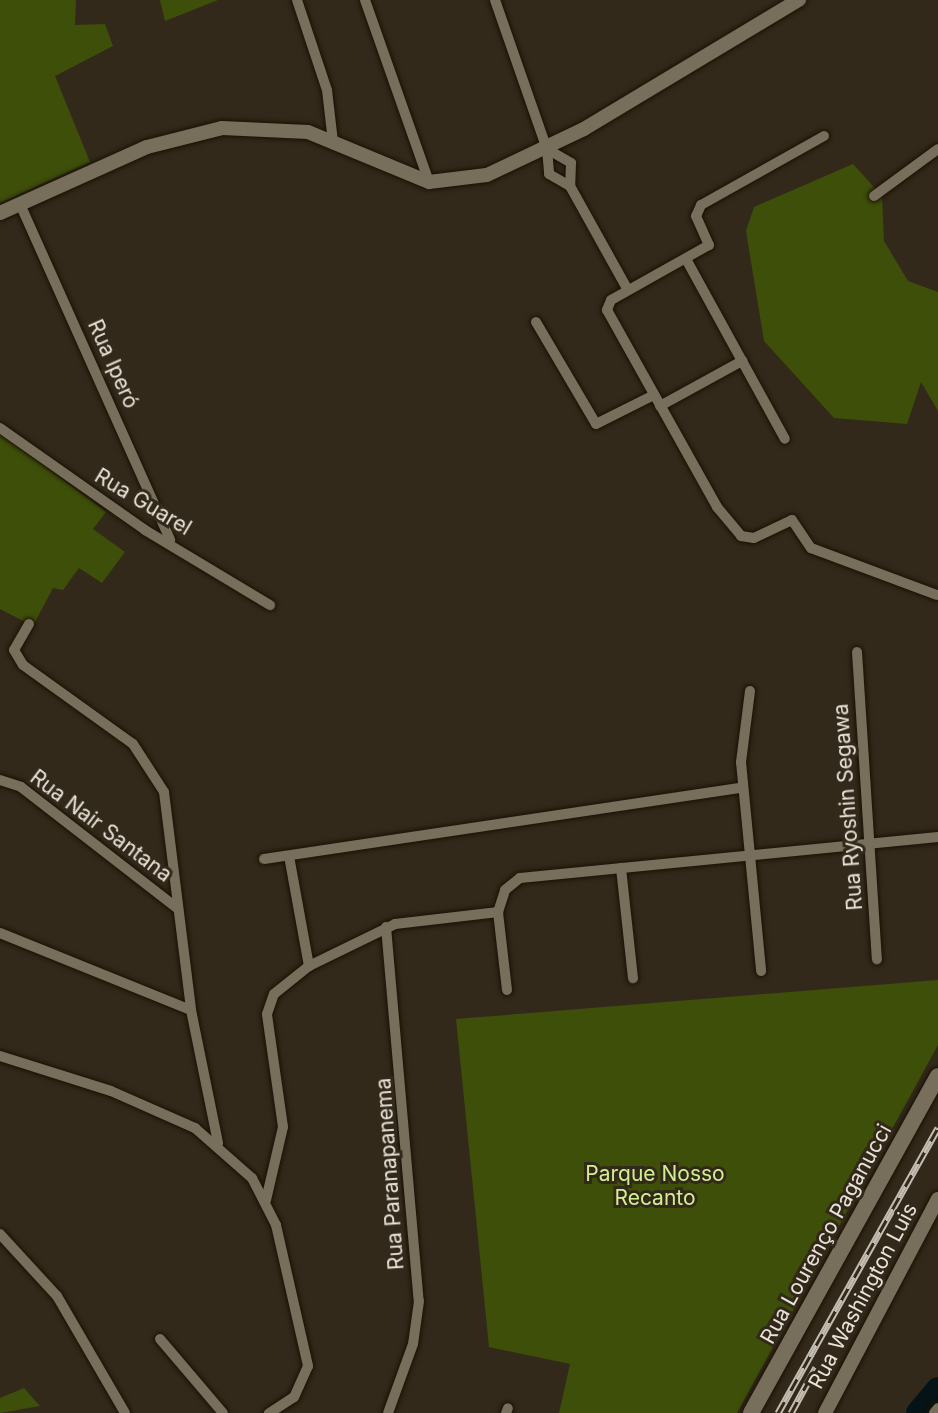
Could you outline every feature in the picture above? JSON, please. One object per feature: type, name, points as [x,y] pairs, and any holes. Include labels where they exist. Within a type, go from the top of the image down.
[{"type":"main road","name":"Rua Lourenço Paganucci","points":[[751,1413],[938,1076]]},
{"type":"street","points":[[297,0],[327,90],[333,142]]},
{"type":"street","points":[[365,0],[429,182]]},
{"type":"street","points":[[495,0],[547,149],[549,174],[570,186],[628,290]]},
{"type":"street","points":[[0,214],[190,133],[273,127],[333,142],[429,182],[505,170],[547,149],[799,0]]},
{"type":"street","points":[[824,136],[701,205],[696,216],[709,245],[611,300],[607,310],[717,507],[741,536],[754,538],[792,520],[811,548],[937,595]]},
{"type":"street","points":[[547,149],[571,163],[570,186]]},
{"type":"street","points":[[874,196],[938,149]]},
{"type":"street","name":"Rua Iperó","points":[[20,204],[170,540]]},
{"type":"street","points":[[686,259],[785,439]]},
{"type":"street","points":[[537,322],[596,424],[654,394]]},
{"type":"street","points":[[660,406],[742,360]]},
{"type":"street","name":"Rua Guarel","points":[[0,428],[134,522],[170,540],[270,605]]},
{"type":"street","points":[[29,624],[14,650],[23,665],[133,744],[155,769],[167,807],[191,1010],[218,1143]]},
{"type":"street","name":"Rua Ryoshin Segawa","points":[[857,652],[877,959]]},
{"type":"street","points":[[750,691],[743,787],[761,971]]},
{"type":"street","name":"Rua Nair Santana","points":[[0,780],[27,792],[177,908]]},
{"type":"street","points":[[264,859],[743,787]]},
{"type":"street","points":[[507,990],[498,912],[505,890],[520,878],[938,837]]},
{"type":"street","points":[[289,856],[309,966]]},
{"type":"street","points":[[621,868],[633,978]]},
{"type":"street","points":[[266,1200],[283,1127],[268,1005],[309,966],[386,927],[498,912]]},
{"type":"street","name":"Rua Paranapanema","points":[[386,927],[419,1301],[413,1344],[388,1413]]},
{"type":"street","points":[[0,933],[191,1010]]},
{"type":"street","points":[[0,1056],[111,1091],[218,1143],[266,1200],[286,1257],[308,1366],[294,1397],[269,1413]]},
{"type":"street","name":"Rua Washington Luis","points":[[825,1413],[938,1199]]},
{"type":"street","points":[[0,1234],[57,1296],[125,1413]]},
{"type":"street","points":[[160,1339],[223,1413]]},
{"type":"street","points":[[934,1413],[938,1408]]},
{"type":"green space","points":[[0,0],[76,0],[75,25],[105,24],[113,46],[55,76],[90,162],[0,203]]},
{"type":"green space","points":[[160,0],[218,0],[165,21]]},
{"type":"green space","points":[[853,164],[882,196],[884,241],[908,281],[938,292],[938,411],[921,382],[907,424],[834,418],[764,341],[746,231],[754,207]]},
{"type":"green space","points":[[0,433],[106,512],[93,529],[125,552],[102,583],[79,568],[63,590],[53,588],[33,626],[0,609]]},
{"type":"green space","name":"Parque Nosso Recanto","points":[[938,980],[938,1045],[737,1413],[559,1413],[570,1364],[489,1347],[456,1019]]},
{"type":"green space","points":[[24,1388],[40,1406],[0,1413],[0,1398]]},
{"type":"waterway","points":[[918,1413],[938,1389]]},
{"type":"railway","points":[[778,1413],[938,1128]]},
{"type":"railway","points":[[791,1413],[816,1367]]}]
